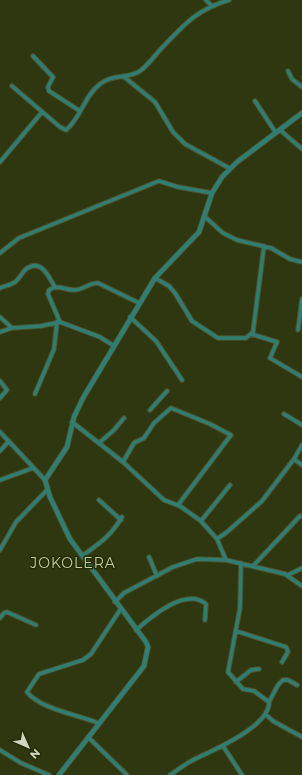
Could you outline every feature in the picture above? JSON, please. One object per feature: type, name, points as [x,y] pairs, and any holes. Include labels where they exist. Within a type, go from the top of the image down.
[{"type":"street","points":[[206,0],[211,5]]},
{"type":"street","points":[[12,86],[63,130],[66,130],[80,111],[87,98],[100,84],[106,80],[139,72],[196,14],[211,5],[229,0]]},
{"type":"street","points":[[33,56],[53,77],[48,87],[49,91],[80,111]]},
{"type":"street","points":[[288,71],[292,79],[302,87]]},
{"type":"street","points":[[123,76],[155,102],[173,132],[185,144],[229,168]]},
{"type":"street","points":[[255,100],[278,131],[302,149]]},
{"type":"street","points":[[0,162],[42,112]]},
{"type":"street","points":[[45,480],[67,447],[72,422],[82,398],[155,278],[196,236],[212,193],[229,168],[302,114]]},
{"type":"street","points":[[0,253],[19,238],[159,181],[185,189],[212,193]]},
{"type":"street","points":[[204,216],[223,233],[232,238],[245,243],[264,246],[302,262]]},
{"type":"street","points":[[251,334],[253,332],[264,246]]},
{"type":"street","points":[[0,288],[15,282],[24,270],[35,266],[39,266],[47,272],[55,287]]},
{"type":"street","points":[[155,278],[169,286],[192,321],[218,338],[242,338],[251,334],[278,342],[270,358],[302,377]]},
{"type":"street","points":[[35,394],[54,349],[58,322],[48,294],[49,290],[55,287],[72,290],[92,282],[98,283],[139,303]]},
{"type":"street","points":[[298,330],[302,299]]},
{"type":"street","points":[[0,317],[12,328]]},
{"type":"street","points":[[130,317],[156,340],[182,380]]},
{"type":"street","points":[[0,332],[12,328],[58,322],[100,337],[114,346]]},
{"type":"street","points":[[0,381],[7,390],[0,398]]},
{"type":"street","points":[[150,410],[167,391]]},
{"type":"street","points":[[123,462],[134,443],[144,438],[154,423],[171,408],[210,424],[231,435],[178,505]]},
{"type":"street","points":[[284,414],[302,425]]},
{"type":"street","points":[[99,443],[114,430],[124,418]]},
{"type":"street","points":[[72,422],[123,462],[164,500],[178,505],[201,521],[217,539],[226,560]]},
{"type":"street","points":[[0,432],[45,480],[63,527],[120,610],[148,647],[144,666],[98,723],[59,775]]},
{"type":"street","points":[[0,451],[10,441]]},
{"type":"street","points":[[217,539],[262,501],[294,459],[302,445]]},
{"type":"street","points":[[201,472],[206,463],[222,449]]},
{"type":"street","points":[[294,459],[302,465]]},
{"type":"street","points":[[0,480],[33,468]]},
{"type":"street","points":[[201,521],[230,484]]},
{"type":"street","points":[[0,550],[16,522],[48,490]]},
{"type":"street","points":[[82,556],[105,540],[114,531],[121,518],[99,500]]},
{"type":"street","points":[[253,566],[300,516]]},
{"type":"street","points":[[149,557],[157,576]]},
{"type":"street","points":[[115,602],[124,593],[173,567],[197,559],[226,560],[253,566],[288,575],[302,586]]},
{"type":"street","points":[[241,563],[242,595],[228,672],[244,690],[254,691],[269,702]]},
{"type":"street","points":[[288,575],[302,568]]},
{"type":"street","points":[[136,630],[157,612],[188,598],[199,599],[206,604],[205,620]]},
{"type":"street","points":[[98,723],[87,718],[69,715],[40,702],[27,692],[39,674],[83,660],[91,654],[120,610]]},
{"type":"street","points":[[0,618],[7,612],[36,625]]},
{"type":"street","points":[[236,631],[265,639],[286,647],[288,652],[282,662]]},
{"type":"street","points":[[236,682],[251,670],[259,669]]},
{"type":"street","points":[[170,775],[194,760],[242,736],[265,714],[269,702],[278,685],[283,680],[288,680],[297,685]]},
{"type":"street","points":[[265,714],[273,721],[302,737]]},
{"type":"street","points":[[88,736],[128,775]]},
{"type":"street","points":[[223,746],[242,775]]},
{"type":"street","points":[[0,750],[22,763],[49,775]]},
{"type":"district","name":"JOKOLERA","points":[[73,563]]}]
